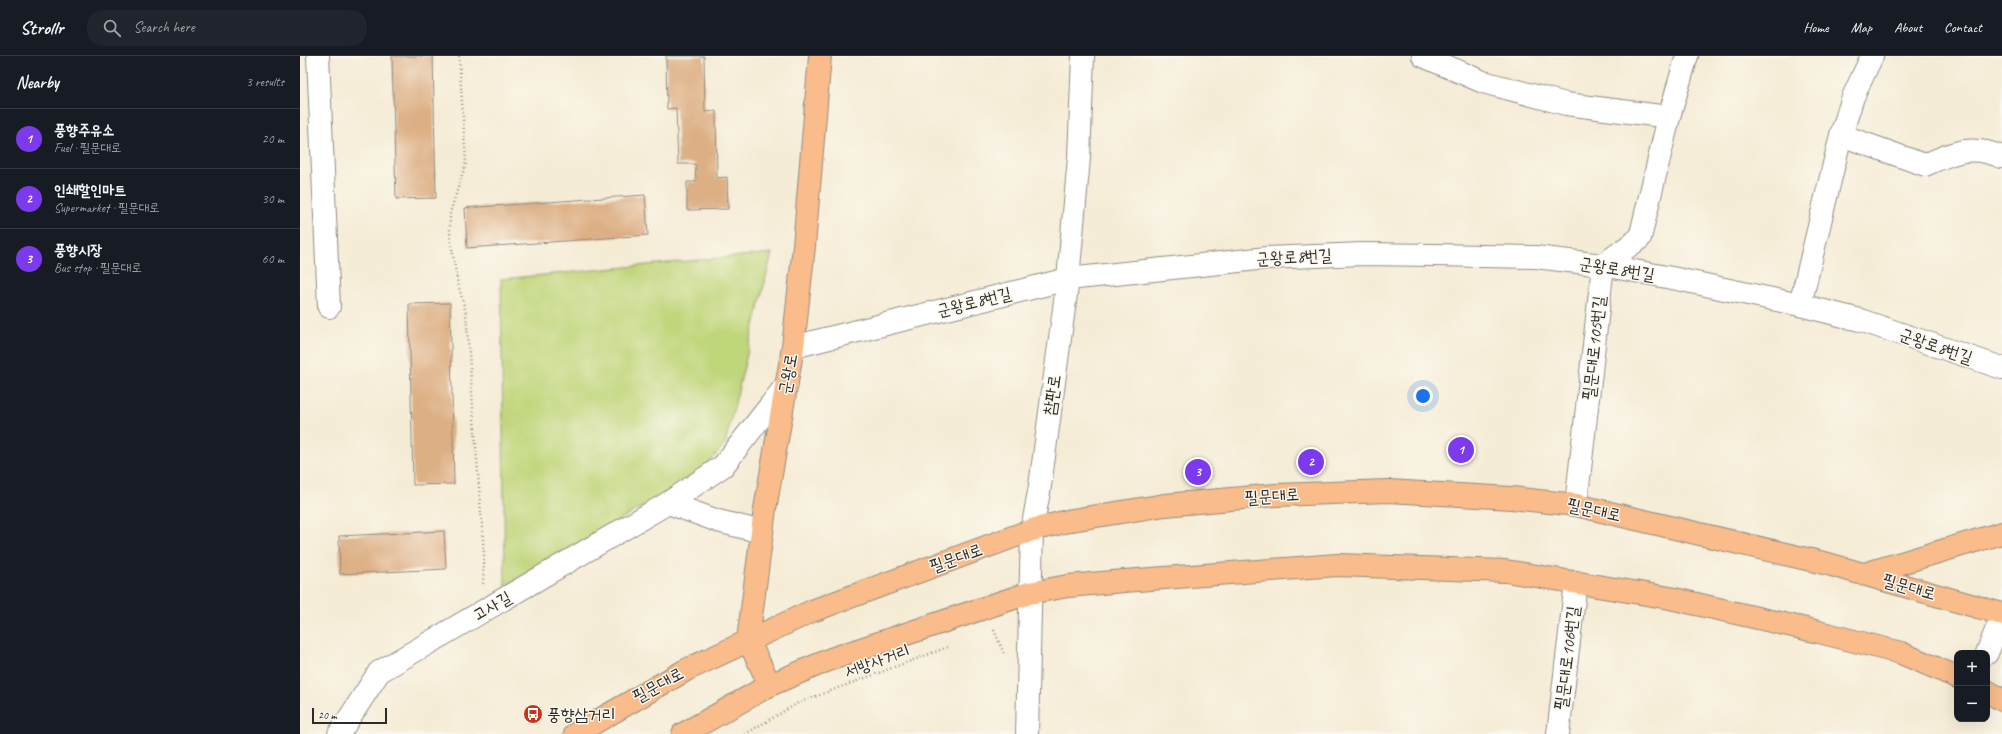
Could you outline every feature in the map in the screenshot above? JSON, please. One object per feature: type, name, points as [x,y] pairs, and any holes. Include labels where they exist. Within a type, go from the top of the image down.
[{"type":"main road","name":"군왕로","points":[[748,640],[762,532],[793,347],[804,246],[820,56]]},
{"type":"main road","name":"필문대로","points":[[574,734],[680,673],[812,611],[1032,530],[1072,520],[1165,505],[1276,495],[1388,490],[1512,498],[1576,504],[1828,564],[2002,615]]},
{"type":"main road","points":[[1864,574],[2002,533]]},
{"type":"main road","points":[[683,734],[770,685],[832,659],[1029,593],[1103,583],[1336,566],[1506,571],[1670,598],[1819,632],[1901,653],[1954,676]]},
{"type":"main road","points":[[748,640],[770,685]]},
{"type":"main road","points":[[1990,693],[2002,700]]},
{"type":"street","points":[[318,56],[329,307]]},
{"type":"street","name":"참판로","points":[[1027,734],[1029,593],[1032,530],[1040,486],[1068,279],[1079,158],[1083,56]]},
{"type":"street","points":[[1423,56],[1483,82],[1566,104],[1669,117]]},
{"type":"street","points":[[1603,265],[1640,238],[1669,117],[1687,56]]},
{"type":"street","points":[[1800,305],[1841,134],[1853,97],[1872,56]]},
{"type":"street","points":[[1841,134],[1925,165],[1963,150],[1974,149],[2002,157]]},
{"type":"street","name":"군왕로8번길","points":[[793,347],[1068,279],[1267,258],[1362,254],[1535,257],[1603,265],[1800,305],[1860,320],[2002,368]]},
{"type":"street","name":"필문대로105번길","points":[[1576,504],[1603,265]]},
{"type":"street","name":"고사길","points":[[340,734],[379,672],[668,503],[724,466],[787,384]]},
{"type":"street","points":[[668,503],[718,521],[762,532]]},
{"type":"street","name":"필문대로106번길","points":[[1558,734],[1576,582]]},
{"type":"street","points":[[1988,650],[2002,615]]},
{"type":"path","points":[[459,56],[466,163],[450,214],[450,236],[457,280],[466,313],[484,553],[482,612]]},
{"type":"path","points":[[987,633],[994,630],[1006,658]]},
{"type":"path","name":"서방사거리","points":[[744,734],[798,703],[951,646]]},
{"type":"green space","points":[[772,253],[725,444],[708,464],[673,489],[505,586],[501,279]]},
{"type":"building","points":[[392,56],[433,56],[436,198],[396,199]]},
{"type":"building","points":[[666,56],[704,56],[705,112],[716,111],[717,178],[727,177],[728,209],[687,210],[687,182],[696,182],[695,164],[678,164],[676,108],[667,109]]},
{"type":"building","points":[[645,195],[648,235],[467,248],[465,208]]},
{"type":"building","points":[[450,303],[454,484],[413,485],[409,304]]},
{"type":"building","points":[[444,531],[446,569],[340,574],[339,536]]},
{"type":"place","name":"풍향주유소","points":[[1461,450]]},
{"type":"place","name":"인쇄할인마트","points":[[1311,462]]},
{"type":"place","name":"풍향시장","points":[[1198,472]]},
{"type":"place","name":"풍향삼거리","points":[[533,714]]}]
